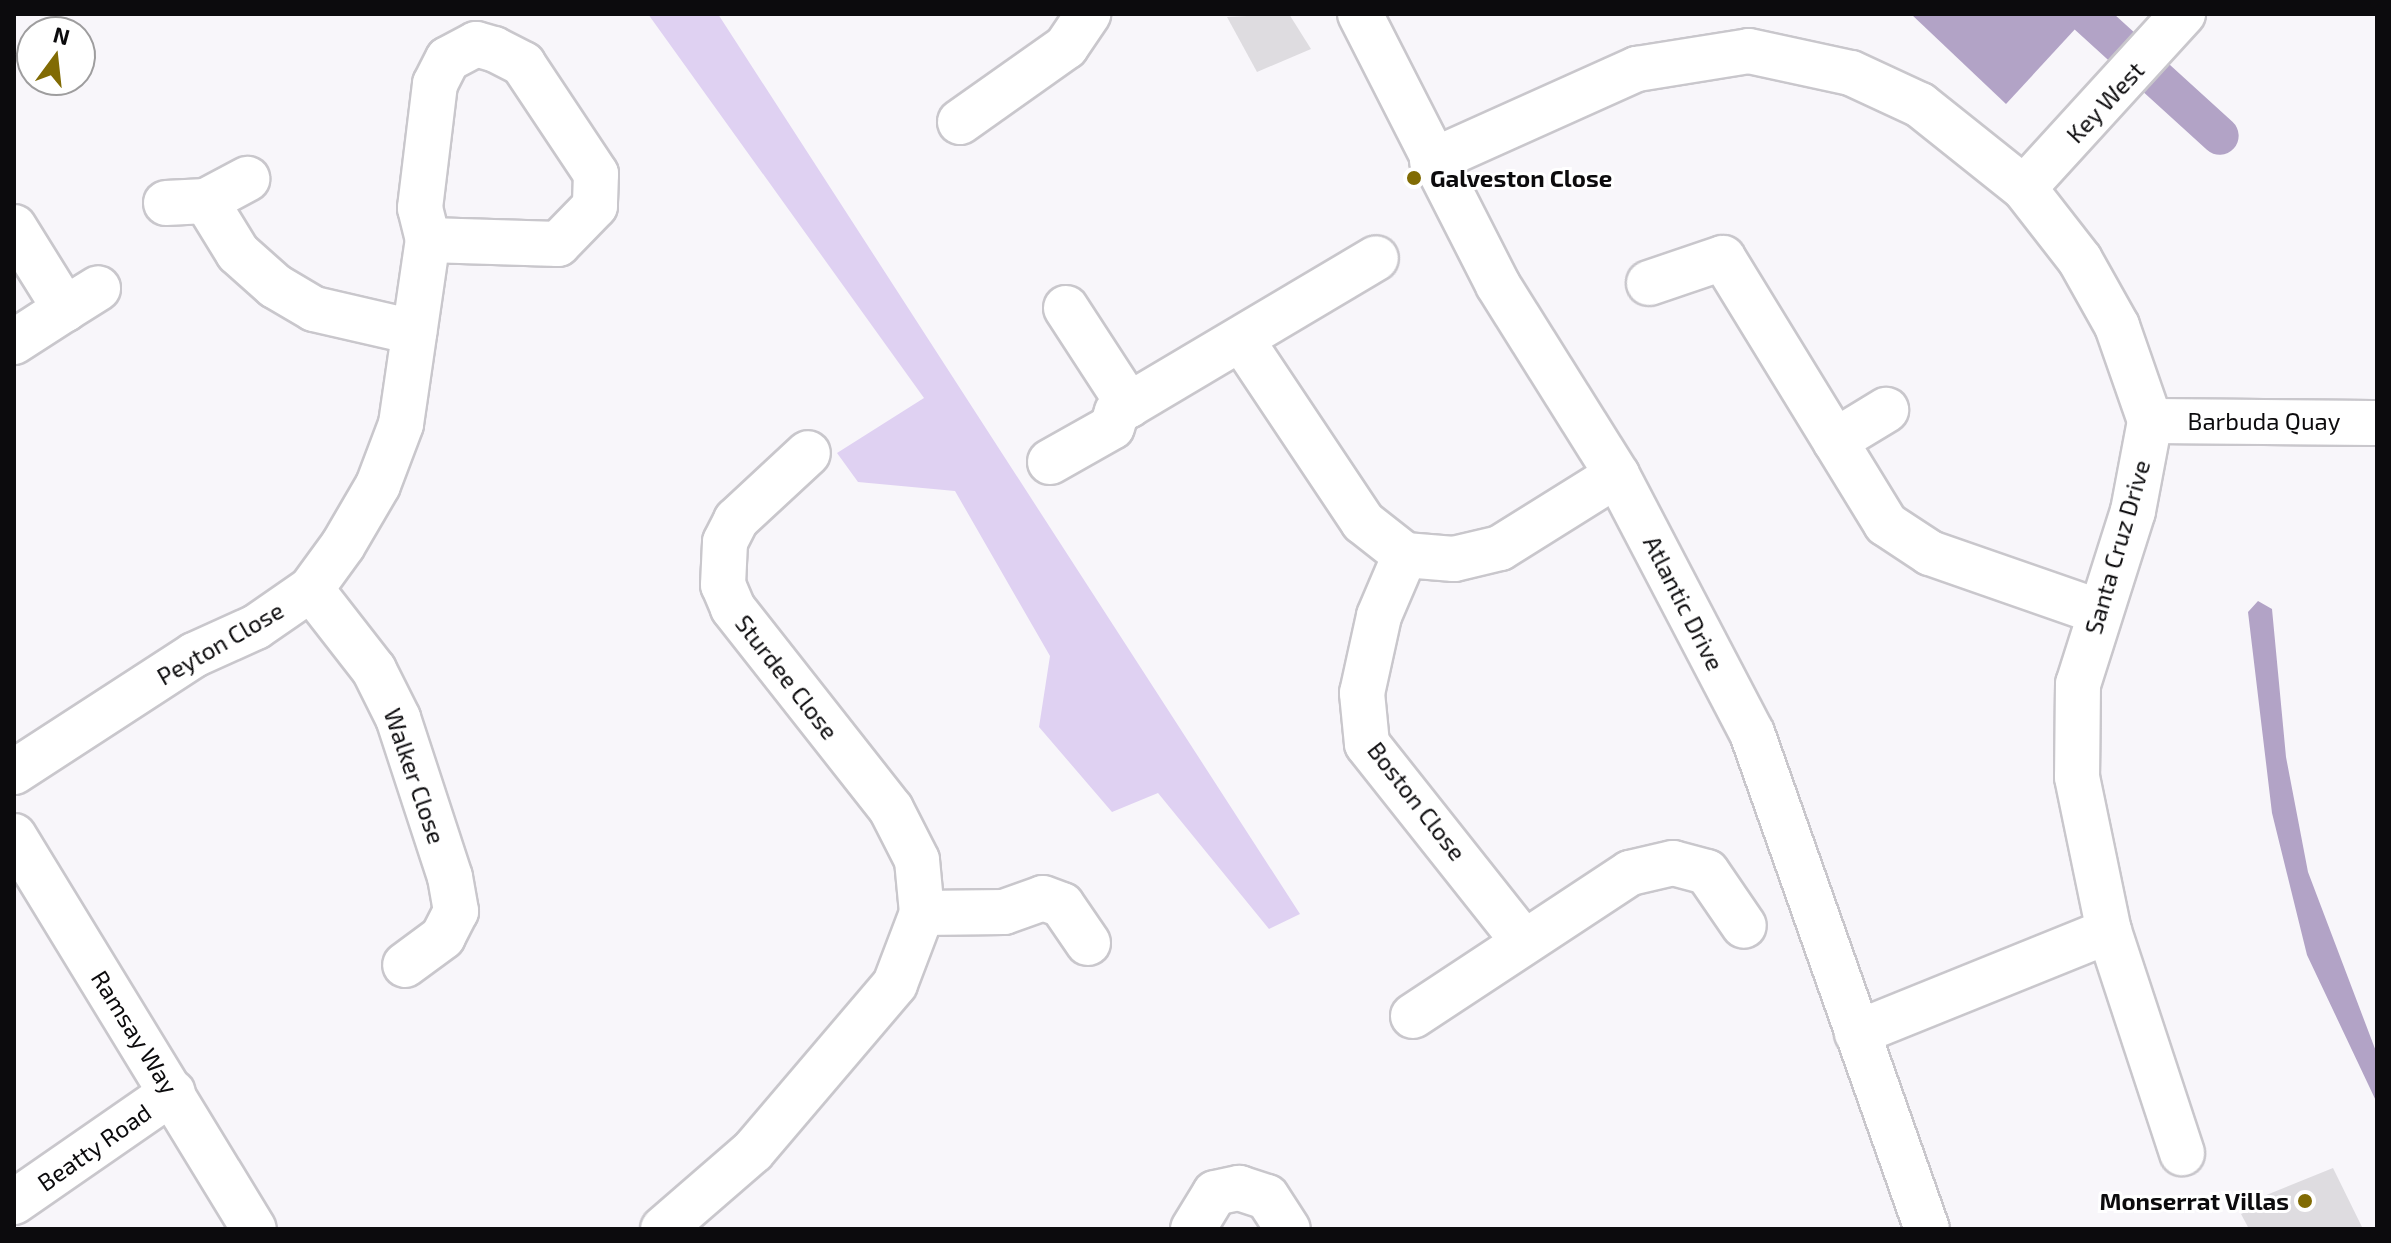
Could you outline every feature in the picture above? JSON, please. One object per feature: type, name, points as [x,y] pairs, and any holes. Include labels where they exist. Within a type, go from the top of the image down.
[{"type":"street","points":[[960,122],[1066,47],[1088,14]]},
{"type":"street","name":"Atlantic Drive","points":[[1360,14],[1432,161],[1498,285],[1617,475],[1752,733],[1927,1229]]},
{"type":"street","name":"Key West","points":[[2024,188],[2183,14]]},
{"type":"street","name":"Peyton Close","points":[[14,772],[311,589],[378,485],[401,424],[428,240],[420,208],[427,113],[448,59],[476,29],[523,64],[596,174],[595,206],[558,244],[428,240]]},
{"type":"street","name":"Santa Cruz Drive","points":[[1432,161],[1637,69],[1749,51],[1851,73],[1920,105],[2024,188],[2080,260],[2117,326],[2150,421],[2133,511],[2078,684],[2077,777],[2109,931],[2182,1153]]},
{"type":"street","points":[[247,179],[186,202],[275,286],[314,309],[414,332]]},
{"type":"street","points":[[14,227],[82,299],[14,342]]},
{"type":"street","points":[[1050,462],[1112,427],[1123,408],[1376,258]]},
{"type":"street","points":[[1649,283],[1723,258],[1752,315],[1886,524],[1930,553],[2099,612]]},
{"type":"street","points":[[1066,308],[1123,408]]},
{"type":"street","points":[[1241,339],[1363,522],[1405,555],[1454,559],[1500,548],[1617,475]]},
{"type":"street","points":[[1835,441],[1886,410]]},
{"type":"street","name":"Barbuda Quay","points":[[2150,421],[2377,423]]},
{"type":"street","name":"Sturdee Close","points":[[682,1224],[753,1151],[895,984],[922,913],[917,860],[891,809],[733,608],[723,585],[725,542],[736,520],[809,453]]},
{"type":"street","name":"Boston Close","points":[[1405,555],[1379,616],[1362,693],[1367,744],[1523,941]]},
{"type":"street","name":"Walker Close","points":[[311,589],[374,670],[398,718],[450,877],[456,911],[443,937],[405,965]]},
{"type":"street","name":"Ramsay Way","points":[[14,836],[254,1229]]},
{"type":"street","points":[[1413,1016],[1630,873],[1673,863],[1707,872],[1744,926]]},
{"type":"street","points":[[922,913],[1004,912],[1043,898],[1062,905],[1088,943]]},
{"type":"street","points":[[1857,1033],[2109,931]]},
{"type":"street","name":"Beatty Road","points":[[14,1202],[173,1092]]},
{"type":"street","points":[[1193,1229],[1215,1193],[1239,1188],[1267,1197],[1288,1229]]},
{"type":"shaded area","points":[[648,14],[718,14],[1300,914],[1269,929],[1158,793],[1112,812],[1039,727],[1050,656],[955,491],[858,482],[837,453],[924,398]]},
{"type":"shaded area","points":[[1911,14],[2089,14],[2006,104]]},
{"type":"shaded area","points":[[2258,601],[2272,609],[2286,757],[2308,872],[2377,1054],[2377,1103],[2307,955],[2272,813],[2248,612]]},
{"type":"building","points":[[1289,14],[1311,49],[1257,72],[1227,17]]},
{"type":"building","name":"Monserrat Villas","points":[[2333,1168],[2363,1229],[2249,1229],[2241,1214],[2263,1204],[2259,1198]]},
{"type":"waterway","points":[[2088,16],[2220,136]]},
{"type":"place","name":"Galveston Close","points":[[1414,178]]},
{"type":"place","name":"Monserrat Villas","points":[[2305,1201]]}]
